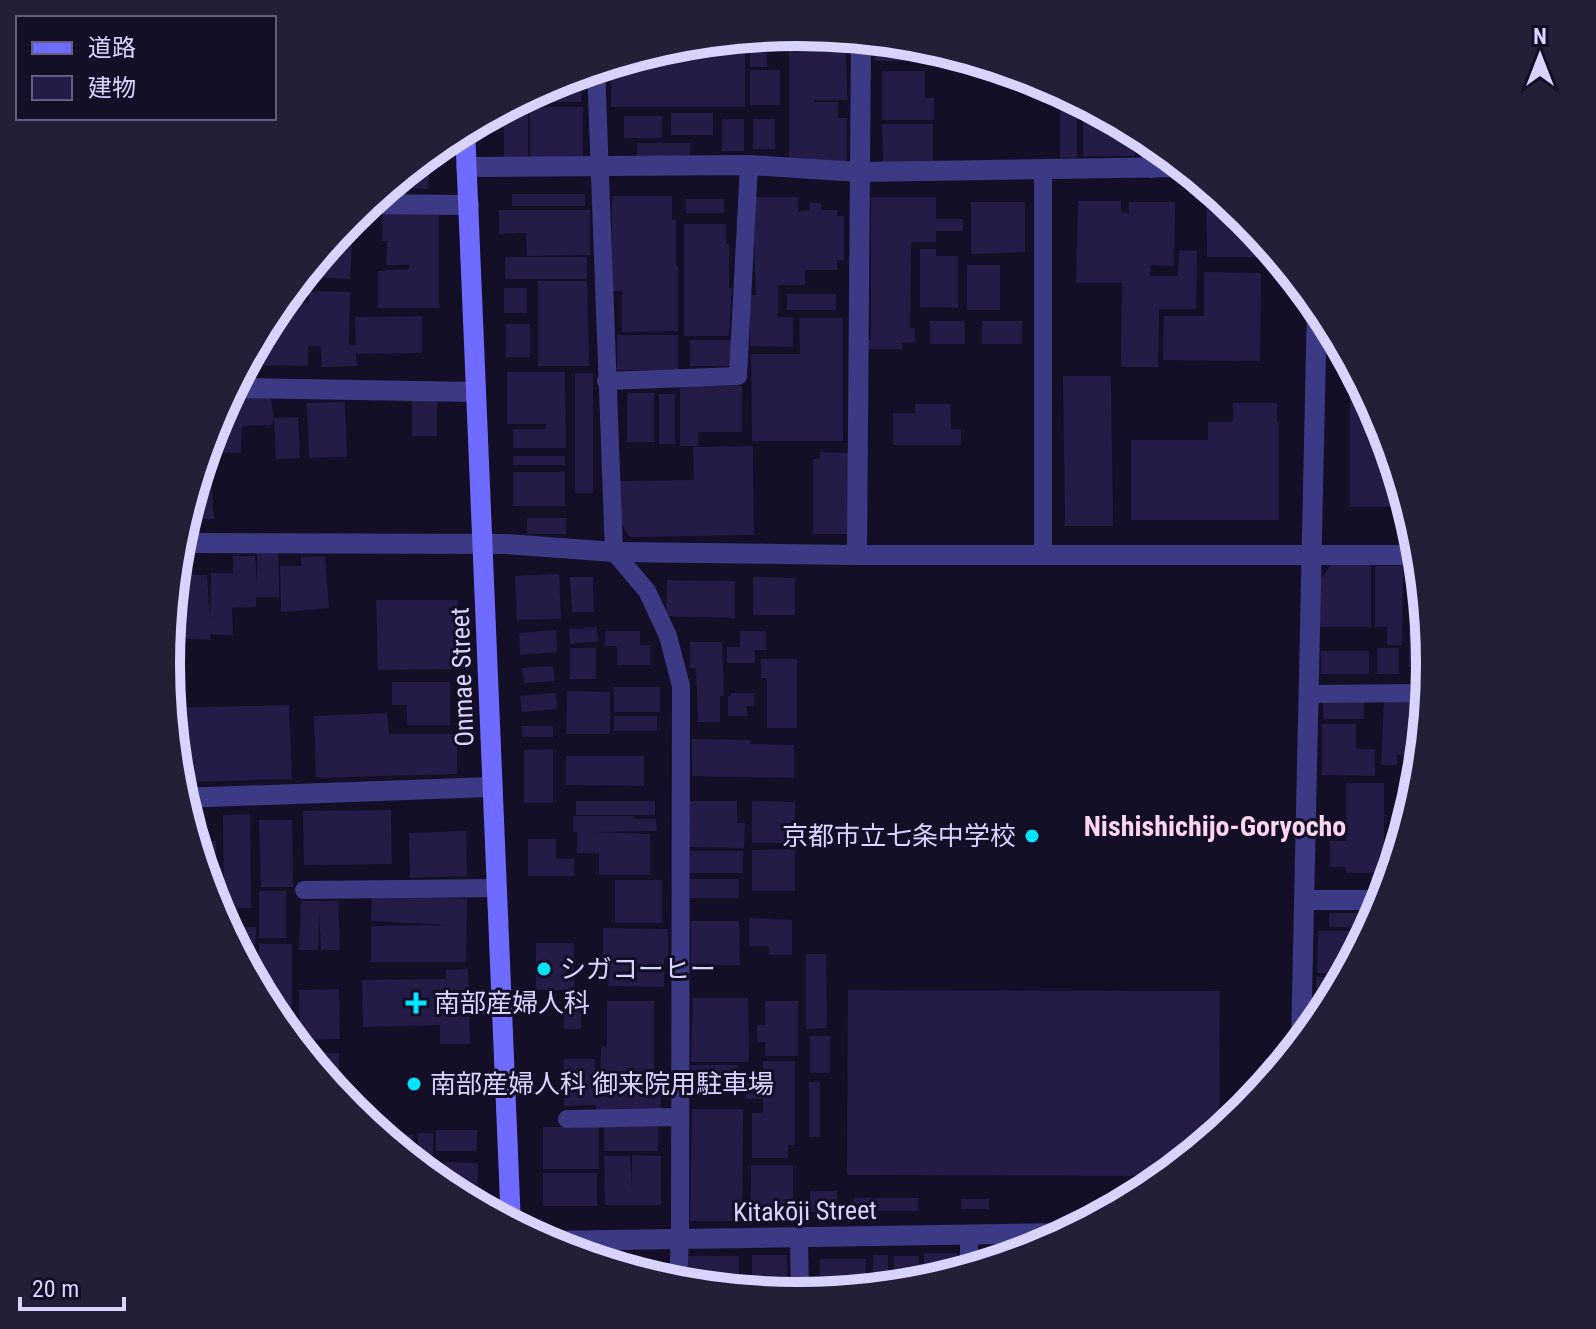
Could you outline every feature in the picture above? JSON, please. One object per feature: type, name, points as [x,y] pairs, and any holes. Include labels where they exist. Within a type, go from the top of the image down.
[{"type":"street","points":[[857,555],[861,49]]},
{"type":"street","name":"Onmae Street","points":[[465,143],[510,1212]]},
{"type":"street","points":[[466,167],[749,165],[859,172],[1167,168]]},
{"type":"street","points":[[385,204],[469,205]]},
{"type":"street","points":[[1302,1023],[1316,328]]},
{"type":"street","points":[[244,388],[475,392]]},
{"type":"street","points":[[191,543],[484,544],[614,552],[857,555],[1407,555]]},
{"type":"street","points":[[194,798],[491,787]]},
{"type":"street","points":[[1305,900],[1369,900]]},
{"type":"street","name":"Kitakōji Street","points":[[573,1241],[1040,1234]]},
{"type":"lane","points":[[597,80],[614,552],[647,591],[668,636],[681,686],[679,1271]]},
{"type":"lane","points":[[1151,156],[1151,169]]},
{"type":"lane","points":[[606,381],[738,376],[749,165]]},
{"type":"lane","points":[[1043,171],[1043,555]]},
{"type":"lane","points":[[1308,694],[1415,693]]},
{"type":"lane","points":[[304,890],[497,888]]},
{"type":"lane","points":[[567,1119],[680,1117]]},
{"type":"lane","points":[[969,1235],[969,1259]]},
{"type":"lane","points":[[799,1237],[800,1283]]},
{"type":"building","points":[[745,48],[745,107],[611,107],[611,75],[677,58]]},
{"type":"building","points":[[789,49],[846,49],[847,100],[814,102],[838,102],[838,118],[847,118],[847,161],[789,161]]},
{"type":"building","points":[[750,50],[767,50],[767,67],[750,67]]},
{"type":"building","points":[[875,51],[932,61],[875,61]]},
{"type":"building","points":[[750,70],[780,70],[780,105],[750,105]]},
{"type":"building","points":[[882,71],[925,71],[925,98],[934,98],[934,120],[882,120]]},
{"type":"building","points":[[581,86],[581,102],[541,102]]},
{"type":"building","points":[[1060,104],[1077,113],[1077,158],[1060,158]]},
{"type":"building","points":[[530,107],[583,107],[583,161],[530,161]]},
{"type":"building","points":[[528,109],[528,161],[504,161],[504,121]]},
{"type":"building","points":[[671,113],[713,113],[713,135],[671,135]]},
{"type":"building","points":[[624,116],[662,116],[662,138],[624,138]]},
{"type":"building","points":[[1083,116],[1135,146],[1135,156],[1083,156]]},
{"type":"building","points":[[722,119],[744,119],[744,151],[722,151]]},
{"type":"building","points":[[753,119],[775,119],[775,149],[753,149]]},
{"type":"building","points":[[882,124],[933,124],[933,162],[883,162]]},
{"type":"building","points":[[637,143],[690,143],[690,158],[637,158]]},
{"type":"building","points":[[430,168],[428,189],[404,188]]},
{"type":"building","points":[[512,194],[585,194],[585,206],[512,206]]},
{"type":"building","points":[[612,196],[672,196],[672,220],[676,220],[678,331],[622,332],[622,291],[612,291]]},
{"type":"building","points":[[750,197],[798,197],[798,212],[810,210],[810,203],[821,203],[821,210],[837,210],[837,216],[844,216],[844,260],[837,260],[837,270],[805,270],[805,285],[778,285],[778,317],[793,317],[793,347],[750,346],[750,295],[756,295],[754,240],[750,240]]},
{"type":"building","points":[[871,197],[936,197],[936,219],[963,219],[963,231],[936,231],[936,242],[911,242],[910,328],[915,328],[915,342],[902,343],[902,349],[867,349],[867,340],[871,340]]},
{"type":"building","points":[[686,199],[724,199],[724,213],[686,213]]},
{"type":"building","points":[[1078,201],[1121,201],[1121,212],[1129,213],[1129,202],[1175,202],[1174,266],[1151,265],[1150,276],[1178,276],[1179,250],[1197,251],[1196,309],[1159,309],[1158,367],[1121,367],[1122,283],[1076,283]]},
{"type":"building","points":[[971,202],[1025,202],[1025,252],[971,254]]},
{"type":"building","points":[[1206,202],[1209,202],[1258,251],[1258,257],[1207,257]]},
{"type":"building","points":[[499,210],[590,210],[590,255],[527,256],[526,233],[499,234]]},
{"type":"building","points":[[383,211],[439,212],[439,308],[378,308],[378,271],[409,269],[409,265],[386,265],[387,241],[382,241]]},
{"type":"building","points":[[684,224],[726,224],[729,288],[732,288],[729,336],[684,336]]},
{"type":"building","points":[[352,236],[350,279],[316,277]]},
{"type":"building","points":[[920,249],[936,249],[936,256],[958,256],[958,308],[920,307]]},
{"type":"building","points":[[505,257],[587,257],[587,279],[505,279]]},
{"type":"building","points":[[967,265],[1000,265],[1000,310],[967,310]]},
{"type":"building","points":[[1204,272],[1261,273],[1260,361],[1163,360],[1164,316],[1204,316]]},
{"type":"building","points":[[538,281],[587,281],[589,366],[538,366]]},
{"type":"building","points":[[504,288],[527,288],[527,313],[504,313]]},
{"type":"building","points":[[309,291],[350,292],[349,345],[356,345],[355,317],[422,316],[422,353],[356,354],[357,366],[322,367],[321,346],[308,346],[308,366],[257,365],[297,303],[309,303]]},
{"type":"building","points":[[787,294],[836,294],[836,310],[787,310]]},
{"type":"building","points":[[799,318],[843,318],[843,441],[752,441],[751,354],[800,354]]},
{"type":"building","points":[[930,321],[965,321],[965,344],[930,344]]},
{"type":"building","points":[[982,321],[1022,321],[1022,344],[982,344]]},
{"type":"building","points":[[506,324],[530,324],[530,357],[506,357]]},
{"type":"building","points":[[617,335],[678,335],[678,370],[617,370]]},
{"type":"building","points":[[690,340],[731,340],[731,366],[690,366]]},
{"type":"building","points":[[507,372],[565,372],[566,448],[513,448],[513,429],[546,429],[546,424],[507,424]]},
{"type":"building","points":[[575,373],[593,373],[593,493],[575,493]]},
{"type":"building","points":[[1063,376],[1111,376],[1113,526],[1065,526]]},
{"type":"building","points":[[1350,385],[1384,466],[1396,507],[1350,507]]},
{"type":"building","points":[[680,386],[742,386],[742,432],[698,432],[698,446],[680,446]]},
{"type":"building","points":[[627,393],[654,393],[654,442],[627,442]]},
{"type":"building","points":[[659,394],[675,394],[675,444],[659,444]]},
{"type":"building","points":[[240,398],[271,398],[274,418],[271,425],[242,426],[241,453],[217,452]]},
{"type":"building","points":[[412,400],[437,400],[437,436],[412,436]]},
{"type":"building","points":[[345,402],[347,457],[309,458],[307,403]]},
{"type":"building","points":[[1233,403],[1277,403],[1279,520],[1131,520],[1131,440],[1208,440],[1208,422],[1233,422]]},
{"type":"building","points":[[915,404],[950,404],[951,429],[961,429],[961,445],[893,445],[893,413],[915,413]]},
{"type":"building","points":[[298,417],[300,458],[276,459],[274,418]]},
{"type":"building","points":[[753,446],[754,535],[630,537],[620,522],[620,481],[694,480],[693,447]]},
{"type":"building","points":[[820,452],[849,453],[848,534],[813,534],[813,459],[820,459]]},
{"type":"building","points":[[513,456],[565,456],[565,465],[513,465]]},
{"type":"building","points":[[513,472],[565,472],[565,506],[513,506]]},
{"type":"building","points":[[209,476],[211,476],[214,519],[197,519]]},
{"type":"building","points":[[527,518],[566,518],[566,534],[527,534]]},
{"type":"building","points":[[278,546],[279,597],[256,597],[256,607],[232,608],[233,636],[210,634],[211,640],[181,639],[186,574],[207,575],[210,621],[211,573],[233,573],[233,556],[255,556],[257,583],[257,547]]},
{"type":"building","points":[[325,556],[329,608],[281,612],[280,566],[301,566],[301,557]]},
{"type":"building","points":[[1331,565],[1371,565],[1371,627],[1318,627],[1319,581]]},
{"type":"building","points":[[1375,566],[1403,566],[1402,645],[1387,645],[1387,627],[1375,627]]},
{"type":"building","points":[[559,574],[561,619],[517,620],[515,576]]},
{"type":"building","points":[[570,577],[593,577],[594,612],[572,612]]},
{"type":"building","points":[[753,577],[795,578],[795,615],[753,615]]},
{"type":"building","points":[[1410,577],[1415,624],[1410,624]]},
{"type":"building","points":[[667,580],[735,581],[735,618],[666,616]]},
{"type":"building","points":[[376,600],[458,600],[457,669],[378,670]]},
{"type":"building","points":[[597,627],[598,641],[570,644],[569,629]]},
{"type":"building","points":[[1409,629],[1415,629],[1416,667],[1409,667]]},
{"type":"building","points":[[556,630],[557,652],[520,655],[519,633]]},
{"type":"building","points":[[605,631],[640,631],[640,645],[650,645],[650,665],[617,665],[617,646],[605,646]]},
{"type":"building","points":[[740,631],[766,631],[766,650],[755,650],[755,663],[727,663],[727,647],[740,647]]},
{"type":"building","points":[[690,642],[722,642],[724,696],[720,696],[720,722],[698,722],[696,668],[690,668]]},
{"type":"building","points":[[570,648],[596,648],[596,679],[570,679]]},
{"type":"building","points":[[1377,648],[1399,648],[1399,674],[1377,674]]},
{"type":"building","points":[[1321,651],[1369,651],[1369,674],[1321,674]]},
{"type":"building","points":[[761,659],[797,659],[797,728],[767,728],[767,678],[761,678]]},
{"type":"building","points":[[553,666],[555,681],[524,683],[522,668]]},
{"type":"building","points":[[392,682],[450,682],[450,725],[407,725],[407,705],[392,705]]},
{"type":"building","points":[[614,687],[660,687],[660,712],[614,712]]},
{"type":"building","points":[[567,691],[610,692],[610,734],[566,734]]},
{"type":"building","points":[[556,693],[557,709],[522,712],[520,696]]},
{"type":"building","points":[[731,693],[754,693],[754,706],[747,706],[747,716],[728,716],[728,696]]},
{"type":"building","points":[[1323,700],[1364,700],[1364,719],[1323,719]]},
{"type":"building","points":[[1384,700],[1415,700],[1410,755],[1397,755],[1397,765],[1381,765]]},
{"type":"building","points":[[289,705],[292,779],[190,782],[181,708]]},
{"type":"building","points":[[387,713],[389,734],[457,734],[457,774],[316,778],[314,716]]},
{"type":"building","points":[[614,716],[657,716],[657,731],[614,731]]},
{"type":"building","points":[[1322,724],[1356,724],[1356,749],[1375,749],[1375,776],[1322,775]]},
{"type":"building","points":[[522,726],[553,726],[553,737],[522,737]]},
{"type":"building","points":[[692,739],[750,740],[750,744],[794,745],[794,778],[692,776]]},
{"type":"building","points":[[553,749],[553,803],[524,803],[524,750]]},
{"type":"building","points":[[566,756],[644,756],[644,786],[566,785]]},
{"type":"building","points":[[1346,783],[1384,783],[1384,863],[1380,873],[1346,873],[1346,867],[1330,867],[1330,841],[1346,841]]},
{"type":"building","points":[[576,801],[655,801],[655,815],[576,815]]},
{"type":"building","points":[[687,801],[737,801],[737,823],[745,823],[744,848],[686,847]]},
{"type":"building","points":[[752,801],[795,802],[794,843],[752,843]]},
{"type":"building","points":[[391,810],[392,864],[304,865],[303,811]]},
{"type":"building","points":[[250,814],[251,908],[230,908],[224,893],[223,815]]},
{"type":"building","points":[[573,816],[656,819],[657,831],[595,832],[650,834],[650,875],[599,875],[599,853],[577,853]]},
{"type":"building","points":[[259,820],[292,820],[293,887],[261,887]]},
{"type":"building","points":[[466,831],[467,876],[410,878],[409,833]]},
{"type":"building","points":[[528,839],[556,839],[556,859],[574,859],[574,876],[528,876]]},
{"type":"building","points":[[206,841],[216,841],[216,874],[212,863]]},
{"type":"building","points":[[795,849],[795,891],[752,891],[752,850]]},
{"type":"building","points":[[690,851],[743,851],[743,873],[690,873]]},
{"type":"building","points":[[690,879],[739,879],[739,898],[690,898]]},
{"type":"building","points":[[615,880],[662,880],[662,923],[615,923]]},
{"type":"building","points":[[259,891],[286,891],[286,938],[259,938]]},
{"type":"building","points":[[372,895],[467,899],[466,962],[371,962],[371,926],[450,925],[371,921]]},
{"type":"building","points":[[301,901],[338,901],[340,950],[321,950],[319,910],[318,950],[299,950]]},
{"type":"building","points":[[1329,913],[1364,913],[1358,927],[1329,927]]},
{"type":"building","points":[[749,918],[792,920],[792,955],[769,955],[769,946],[749,946]]},
{"type":"building","points":[[691,921],[739,921],[740,965],[691,965]]},
{"type":"building","points":[[238,927],[256,927],[255,955],[252,955]]},
{"type":"building","points":[[603,928],[668,929],[664,987],[608,986],[609,957],[603,957]]},
{"type":"building","points":[[1318,931],[1356,931],[1335,973],[1317,973]]},
{"type":"building","points":[[536,943],[574,943],[574,990],[536,990]]},
{"type":"building","points":[[259,944],[292,944],[292,1019],[262,974],[259,968]]},
{"type":"building","points":[[806,954],[826,954],[827,1028],[806,1029]]},
{"type":"building","name":"南部産婦人科","points":[[468,969],[470,1044],[440,1044],[440,1025],[363,1027],[362,980],[446,979],[446,970]]},
{"type":"building","points":[[1316,977],[1332,977],[1318,998]]},
{"type":"building","points":[[339,989],[340,1039],[306,1040],[300,1031],[299,990]]},
{"type":"building","points":[[848,990],[1220,991],[1219,1117],[1146,1176],[847,1175]]},
{"type":"building","points":[[693,998],[748,998],[749,1062],[691,1062]]},
{"type":"building","points":[[564,1001],[581,1001],[581,1029],[564,1029]]},
{"type":"building","points":[[607,1001],[654,1001],[654,1080],[600,1079],[601,1047],[607,1047]]},
{"type":"building","points":[[765,1001],[798,1001],[798,1056],[765,1056],[765,1042],[757,1042],[757,1025],[765,1025]]},
{"type":"building","points":[[810,1036],[830,1036],[830,1073],[810,1073]]},
{"type":"building","points":[[317,1053],[339,1053],[339,1078]]},
{"type":"building","points":[[564,1059],[595,1059],[595,1081],[661,1081],[661,1113],[596,1113],[596,1105],[564,1106]]},
{"type":"building","points":[[763,1061],[795,1061],[795,1145],[788,1145],[788,1158],[752,1158],[752,1113],[763,1113],[763,1099],[746,1099],[746,1083],[763,1083]]},
{"type":"building","points":[[691,1065],[738,1065],[738,1083],[691,1083]]},
{"type":"building","points":[[809,1082],[820,1082],[820,1137],[809,1137]]},
{"type":"building","points":[[692,1109],[743,1109],[742,1221],[690,1221]]},
{"type":"building","points":[[604,1126],[658,1127],[658,1151],[604,1151]]},
{"type":"building","points":[[543,1127],[599,1127],[599,1169],[543,1169]]},
{"type":"building","points":[[436,1130],[477,1130],[477,1151],[436,1151]]},
{"type":"building","points":[[418,1133],[433,1133],[433,1164],[418,1153]]},
{"type":"building","points":[[396,1135],[413,1135],[413,1149]]},
{"type":"building","points":[[632,1155],[661,1156],[661,1205],[605,1205],[604,1156],[630,1156],[632,1188]]},
{"type":"building","points":[[444,1162],[478,1163],[477,1193],[454,1179],[444,1171]]},
{"type":"building","points":[[751,1165],[793,1165],[793,1208],[782,1208],[782,1217],[750,1217]]},
{"type":"building","points":[[543,1173],[597,1173],[597,1206],[543,1206]]},
{"type":"building","points":[[810,1191],[837,1191],[837,1212],[810,1212]]},
{"type":"building","points":[[854,1198],[918,1198],[918,1211],[854,1211]]},
{"type":"building","points":[[961,1199],[989,1199],[989,1209],[961,1209]]},
{"type":"building","points":[[924,1253],[957,1253],[957,1262],[924,1270]]},
{"type":"building","points":[[752,1255],[787,1255],[787,1283],[752,1281]]},
{"type":"building","points":[[873,1255],[888,1255],[888,1276],[873,1279]]},
{"type":"building","points":[[688,1256],[739,1256],[739,1280],[688,1273]]},
{"type":"building","points":[[894,1256],[919,1256],[919,1271],[894,1275]]},
{"type":"building","points":[[820,1259],[866,1259],[865,1279],[819,1282]]},
{"type":"place","name":"京都市立七条中学校","points":[[1032,836]]},
{"type":"place","name":"シガコーヒー","points":[[544,969]]},
{"type":"place","name":"南部産婦人科","points":[[416,1003]]},
{"type":"place","name":"南部産婦人科 御来院用駐車場","points":[[414,1084]]},
{"type":"district","name":"Nishishichijo-Goryocho","points":[[1215,826]]}]
